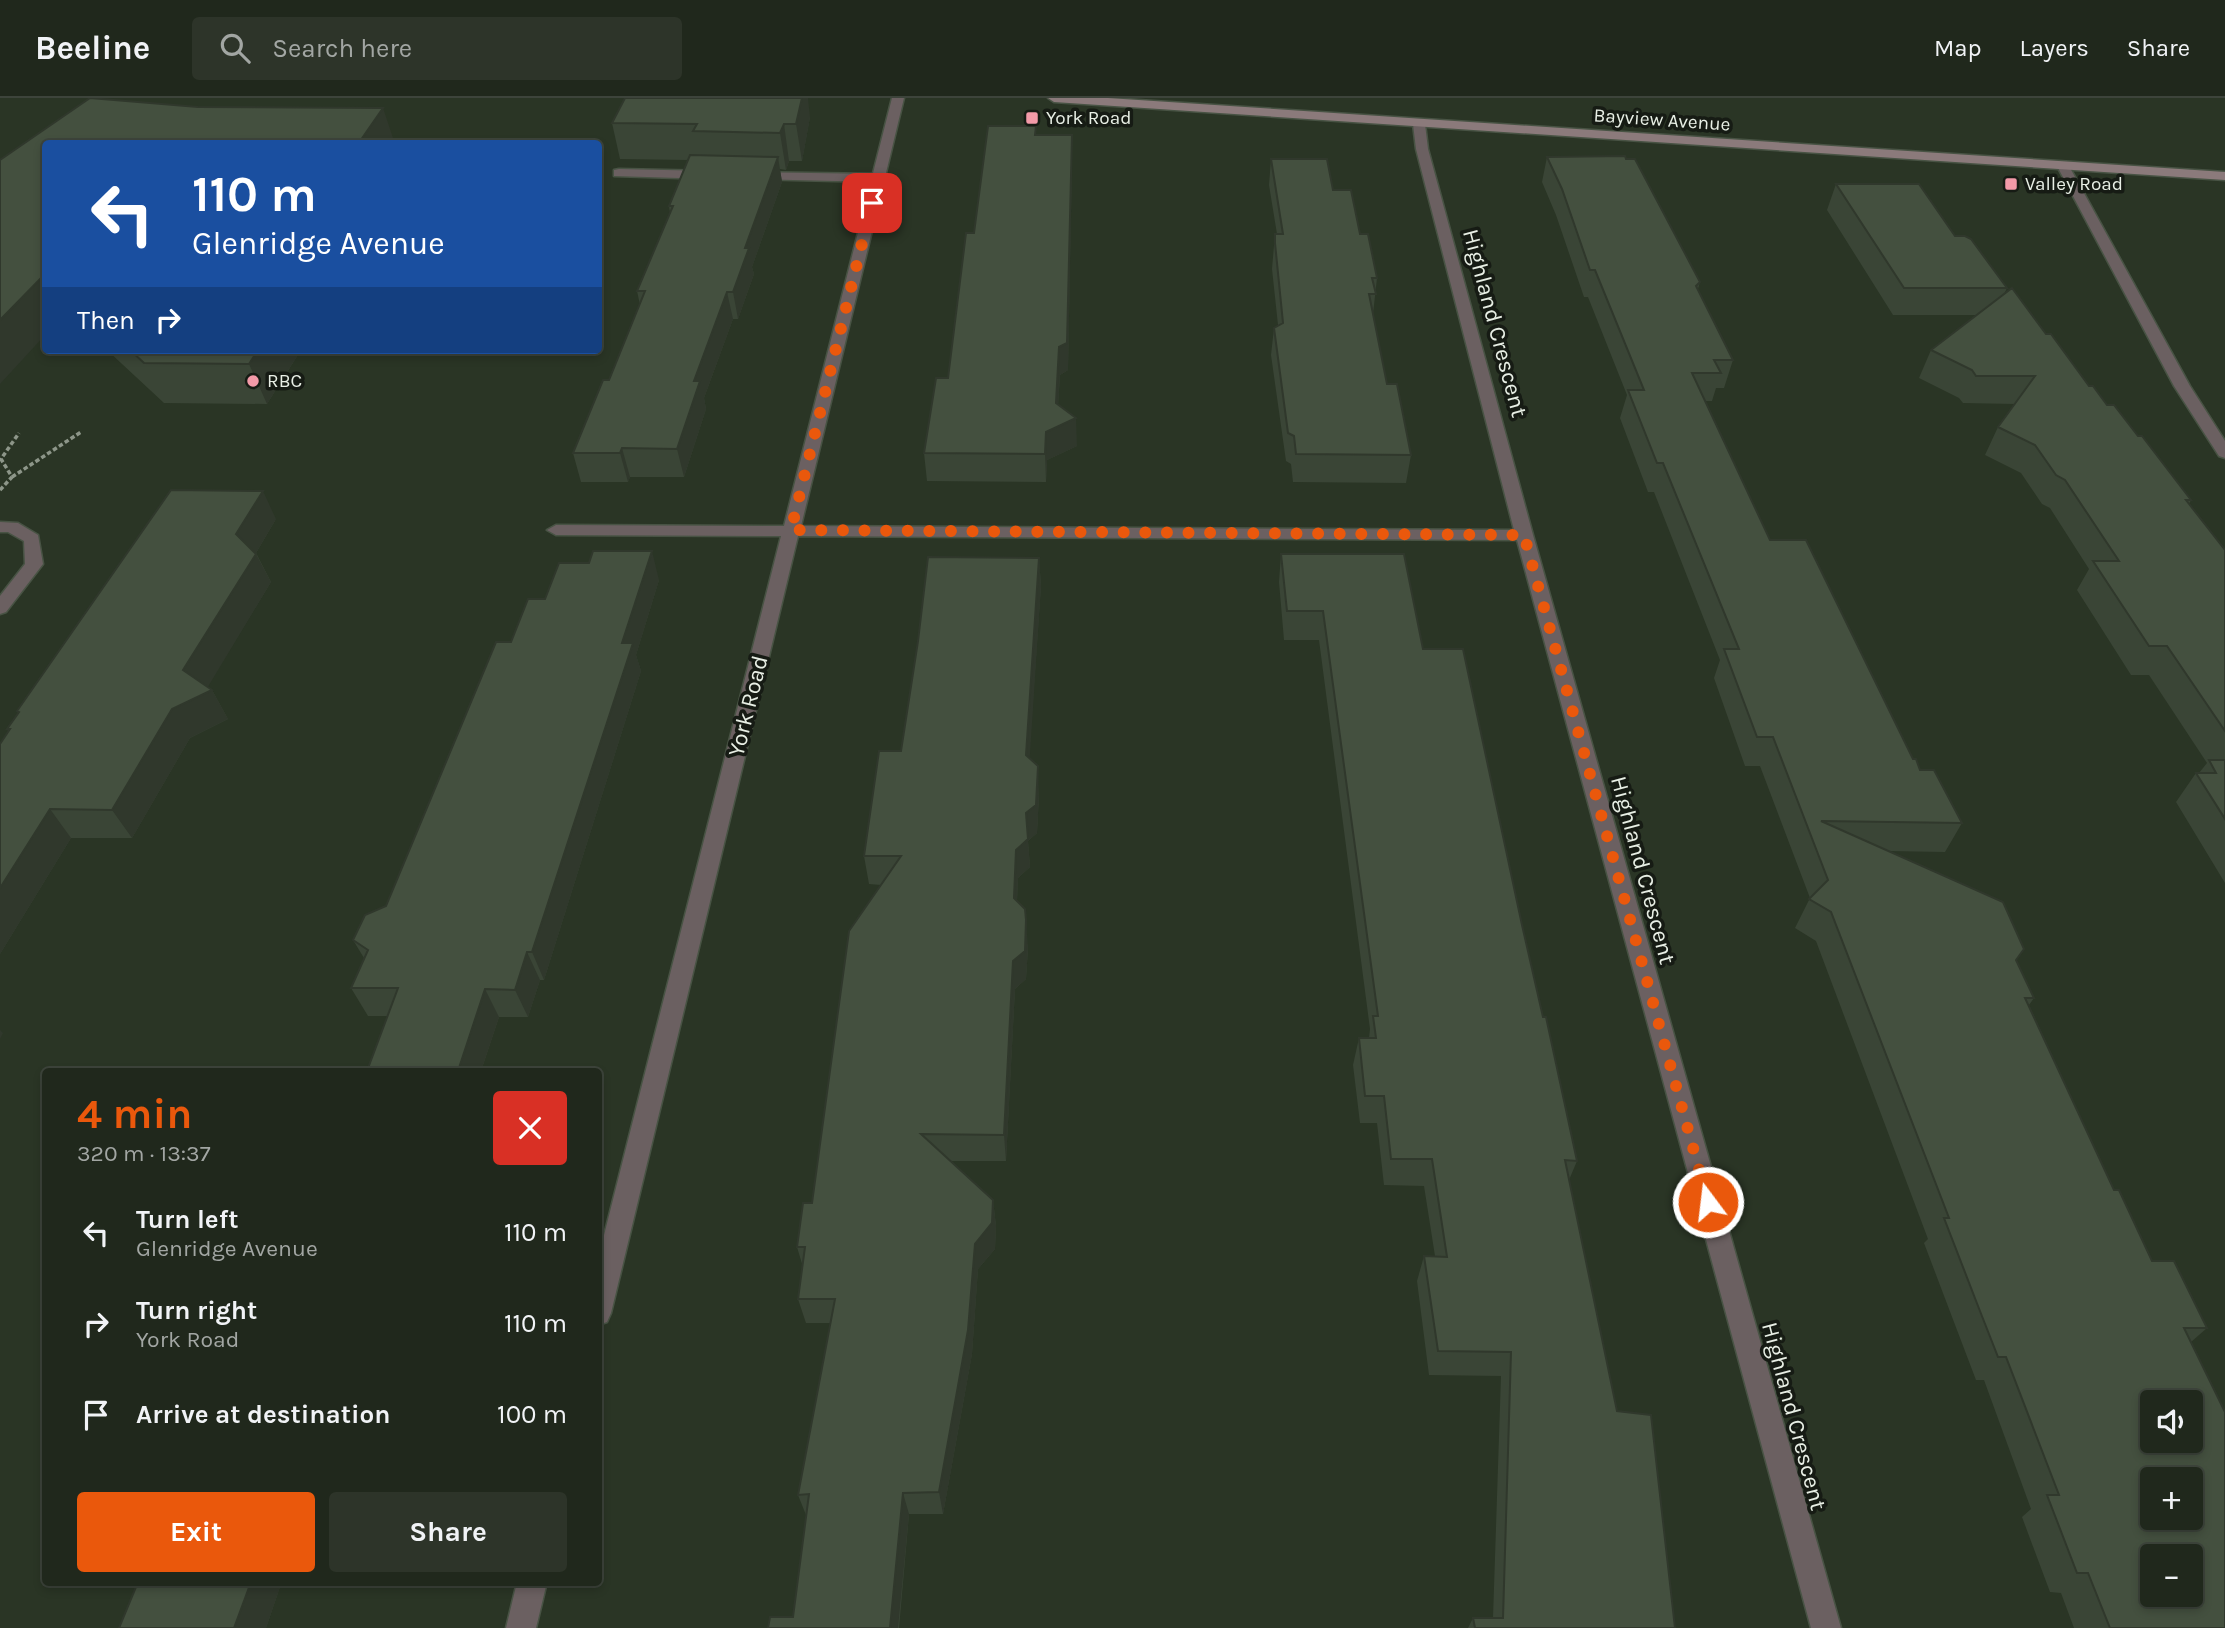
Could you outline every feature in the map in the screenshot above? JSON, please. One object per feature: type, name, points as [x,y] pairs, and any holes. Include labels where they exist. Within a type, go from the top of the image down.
[{"type":"main road","name":"Bayview Avenue","points":[[1054,98],[2225,176]]},
{"type":"street","name":"York Road","points":[[602,1297],[898,98]]},
{"type":"street","name":"Highland Crescent","points":[[1419,124],[1422,149],[1524,535],[1826,1628]]},
{"type":"street","points":[[2063,166],[2182,386],[2225,453]]},
{"type":"street","points":[[619,173],[878,178]]},
{"type":"street","points":[[0,527],[12,527],[32,539],[34,564],[0,608]]},
{"type":"street","points":[[555,530],[1524,535]]},
{"type":"street","points":[[521,1628],[531,1586]]},
{"type":"path","points":[[0,490],[12,477],[81,432]]},
{"type":"path","points":[[12,477],[1,459],[19,433]]},
{"type":"building","points":[[90,98],[198,107],[383,108],[361,140],[42,140],[42,277],[0,320],[0,160]]},
{"type":"building","points":[[625,98],[802,98],[796,124],[784,124],[780,133],[693,131],[697,124],[612,123]]},
{"type":"building","points":[[988,126],[1036,126],[1035,135],[1072,135],[1067,343],[1059,347],[1056,403],[1076,418],[1046,432],[1045,454],[924,453],[936,378],[948,378],[966,233],[974,233]]},
{"type":"building","points":[[690,155],[778,157],[745,248],[749,248],[733,292],[727,292],[694,381],[700,381],[677,449],[622,448],[620,453],[573,453],[603,380],[609,380],[645,291],[637,291],[673,206],[669,206]]},
{"type":"building","points":[[1625,156],[1626,159],[1635,159],[1700,282],[1696,286],[1733,360],[1714,360],[1721,373],[1692,373],[1770,540],[1806,540],[1913,759],[1916,759],[1920,770],[1934,770],[1962,823],[1821,821],[2003,902],[2024,949],[2016,960],[2034,998],[2025,998],[2114,1190],[2119,1190],[2152,1261],[2174,1261],[2207,1328],[2184,1328],[2225,1412],[2225,1628],[2110,1628],[2088,1573],[2077,1573],[2047,1495],[2059,1495],[2006,1357],[1998,1357],[1978,1306],[1944,1218],[1949,1218],[1831,912],[1809,899],[1828,880],[1773,737],[1757,737],[1724,649],[1739,649],[1663,463],[1657,463],[1628,390],[1644,390],[1595,270],[1590,270],[1562,189],[1547,157]]},
{"type":"building","points":[[1271,159],[1327,159],[1333,190],[1351,190],[1360,234],[1368,234],[1377,278],[1372,278],[1376,294],[1369,294],[1387,384],[1397,384],[1411,455],[1296,454],[1294,436],[1288,433],[1274,328],[1283,323],[1275,234],[1283,234]]},
{"type":"building","points":[[1836,184],[1919,184],[1955,236],[1971,239],[2007,288],[1904,288]]},
{"type":"building","points":[[2012,288],[2046,334],[2051,334],[2089,386],[2093,386],[2107,405],[2114,405],[2138,436],[2142,436],[2225,550],[2225,731],[2167,646],[2149,646],[2093,561],[2119,561],[2065,480],[2056,475],[2035,445],[1998,427],[2035,376],[1976,376],[1972,370],[1931,350]]},
{"type":"building","points":[[134,354],[255,354],[249,364],[144,363]]},
{"type":"building","points":[[171,490],[263,491],[236,534],[256,554],[183,670],[212,690],[172,709],[112,810],[50,809],[0,888],[0,744],[19,712],[17,711]]},
{"type":"building","points":[[593,551],[652,551],[622,643],[633,643],[532,952],[527,952],[515,990],[485,989],[459,1068],[368,1068],[398,988],[351,988],[368,950],[353,940],[365,915],[386,906],[496,642],[511,642],[528,599],[545,599],[559,563],[589,563]]},
{"type":"building","points":[[1281,554],[1404,554],[1423,649],[1463,649],[1522,925],[1543,1017],[1546,1017],[1577,1161],[1565,1160],[1617,1411],[1651,1415],[1675,1628],[1475,1628],[1473,1618],[1503,1618],[1511,1352],[1438,1351],[1424,1256],[1447,1257],[1432,1159],[1391,1159],[1384,1096],[1365,1096],[1359,1038],[1376,1038],[1373,1016],[1378,1016],[1323,611],[1287,611]]},
{"type":"building","points":[[928,557],[1039,558],[1026,755],[1038,766],[1036,805],[1026,813],[1028,839],[1016,850],[1014,898],[1025,909],[1025,951],[1013,961],[1004,1135],[921,1134],[993,1200],[992,1223],[975,1244],[968,1330],[939,1492],[903,1493],[890,1628],[768,1628],[770,1617],[793,1617],[809,1494],[798,1495],[835,1299],[798,1299],[805,1247],[797,1247],[803,1203],[812,1203],[849,931],[901,856],[864,856],[879,751],[901,751]]},
{"type":"building","points":[[2209,760],[2225,760],[2225,819],[2196,773],[2216,773]]},
{"type":"building","points":[[136,1586],[250,1586],[234,1628],[119,1628]]},
{"type":"place","name":"York Road","points":[[1032,118]]},
{"type":"place","name":"Valley Road","points":[[2011,184]]},
{"type":"place","name":"RBC","points":[[253,381]]},
{"type":"route","points":[[872,203],[791,530],[1524,535],[1708,1202]]}]
